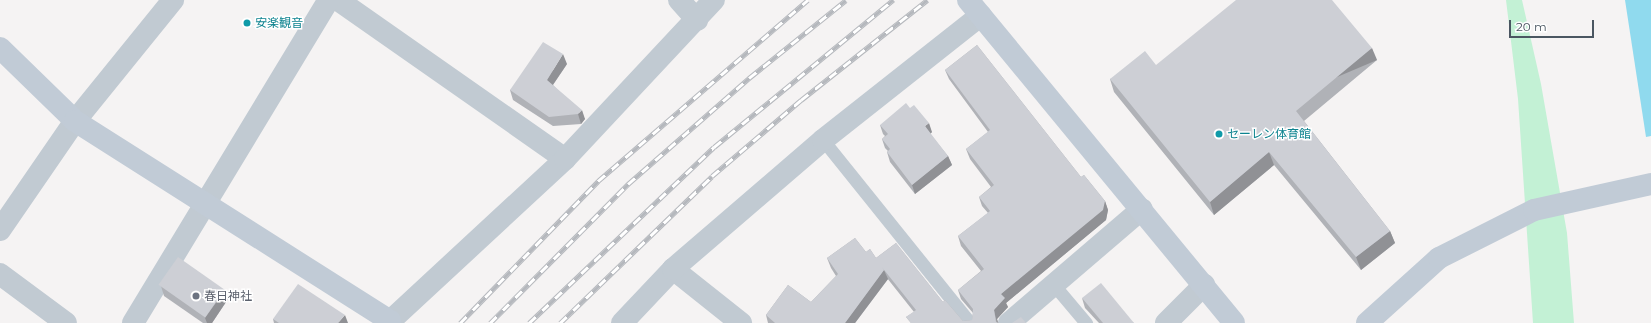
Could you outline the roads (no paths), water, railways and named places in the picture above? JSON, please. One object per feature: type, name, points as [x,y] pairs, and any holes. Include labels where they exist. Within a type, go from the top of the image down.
[{"type":"street","points":[[0,230],[75,121],[173,0]]},
{"type":"street","points":[[133,323],[329,0]]},
{"type":"street","points":[[338,0],[565,158]]},
{"type":"street","points":[[679,0],[697,20]]},
{"type":"street","points":[[0,48],[75,121],[389,322],[565,158],[697,20],[714,0]]},
{"type":"street","points":[[622,323],[673,269],[975,7],[1234,323]]},
{"type":"street","points":[[1367,323],[1416,276],[1457,248],[1534,210],[1651,184]]},
{"type":"street","points":[[1009,323],[1142,209]]},
{"type":"street","points":[[673,269],[741,323]]},
{"type":"street","points":[[0,274],[66,323]]},
{"type":"street","points":[[1166,323],[1204,285]]},
{"type":"lane","points":[[823,140],[970,323]]},
{"type":"lane","points":[[1054,285],[1086,323]]},
{"type":"water","points":[[1625,0],[1651,0],[1651,136],[1646,137]]},
{"type":"railway","points":[[460,323],[598,181],[808,0]]},
{"type":"railway","points":[[490,323],[628,184],[749,78],[846,0]]},
{"type":"railway","points":[[529,323],[714,147],[893,0]]},
{"type":"railway","points":[[560,323],[712,176],[801,100],[927,0]]},
{"type":"place","name":"安楽観音","points":[[247,23]]},
{"type":"place","name":"セーレン体育館","points":[[1219,134]]},
{"type":"place","name":"春日神社","points":[[196,296]]}]
